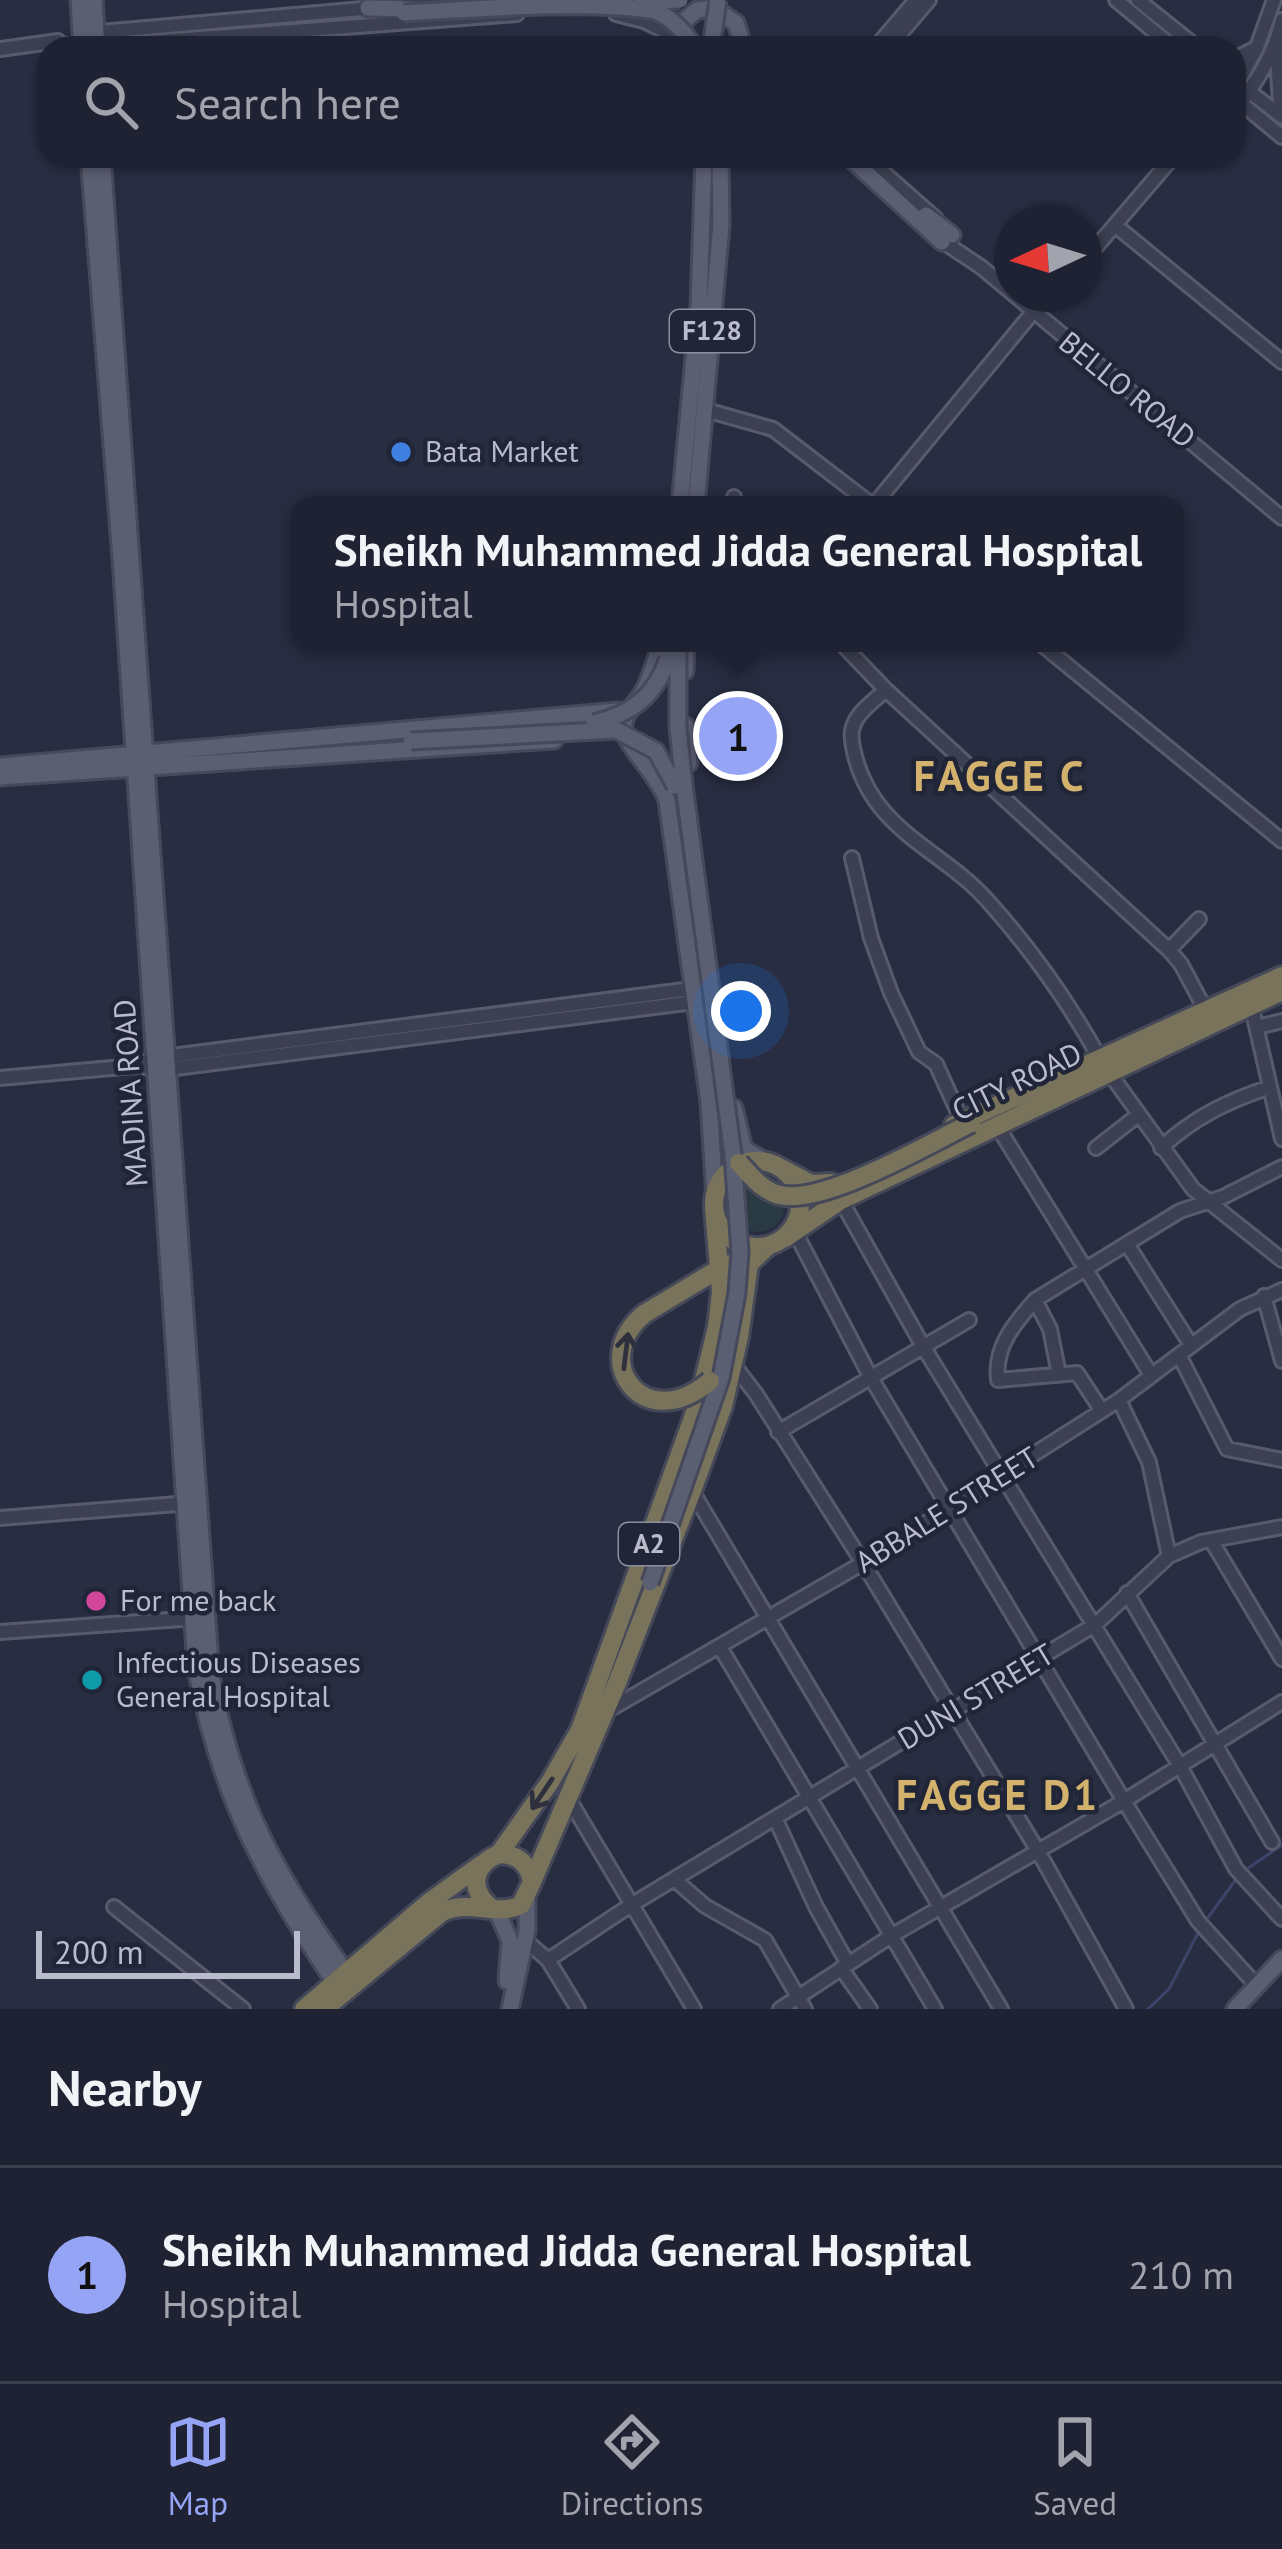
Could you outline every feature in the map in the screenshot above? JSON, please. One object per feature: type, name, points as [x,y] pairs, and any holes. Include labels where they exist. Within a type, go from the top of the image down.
[{"type":"highway","name":"CITY ROAD","points":[[1104,1065],[1282,976]]},
{"type":"highway","name":"CITY ROAD","points":[[710,1381],[676,1401],[659,1402],[637,1391],[626,1377],[621,1358],[626,1335],[644,1313],[776,1240],[836,1191],[979,1120],[1282,991]]},
{"type":"highway","points":[[736,1159],[778,1195],[817,1196],[979,1120]]},
{"type":"highway","name":"CITY ROAD","points":[[836,1191],[979,1120]]},
{"type":"highway","points":[[776,1240],[733,1239],[724,1231],[715,1202],[721,1180],[734,1168],[749,1161],[774,1165],[836,1191]]},
{"type":"highway","name":"A2","points":[[324,2009],[344,1982],[456,1880],[490,1859],[572,1747],[692,1491],[723,1406],[749,1264],[799,1215],[800,1202],[791,1177],[774,1165]]},
{"type":"highway","name":"A2","points":[[304,2009],[442,1912],[460,1905],[513,1909],[529,1890],[602,1714],[705,1383],[717,1327],[721,1268],[715,1202]]},
{"type":"highway","points":[[492,1908],[482,1900],[476,1882],[490,1859],[508,1854],[525,1864],[529,1890]]},
{"type":"main road","points":[[79,0],[88,36]]},
{"type":"main road","points":[[90,36],[94,0]]},
{"type":"main road","points":[[370,16],[414,5],[529,0]]},
{"type":"main road","points":[[629,0],[722,10],[738,0]]},
{"type":"main road","points":[[414,5],[620,2],[666,16],[684,36]]},
{"type":"main road","points":[[683,36],[693,6]]},
{"type":"main road","name":"MADINA ROAD","points":[[90,168],[140,761],[199,1618],[217,1708],[248,1810],[282,1879],[344,1982]]},
{"type":"main road","name":"MADINA ROAD","points":[[102,168],[105,307]]},
{"type":"main road","name":"F128","points":[[678,496],[700,168]]},
{"type":"main road","points":[[694,496],[716,168]]},
{"type":"main road","name":"F128","points":[[694,496],[721,225],[718,168]]},
{"type":"main road","points":[[866,168],[947,238]]},
{"type":"main road","points":[[373,753],[411,738],[595,723],[616,717],[646,698],[663,652]]},
{"type":"main road","points":[[663,652],[623,723],[631,745],[667,800],[714,1150],[715,1202]]},
{"type":"main road","points":[[645,1582],[710,1381],[728,1292],[729,1203],[675,786],[665,652]]},
{"type":"main road","points":[[682,652],[684,718],[736,1124],[744,1149],[774,1165]]},
{"type":"main road","points":[[630,1624],[713,1406],[732,1330],[740,1252],[736,1159],[678,728],[682,652]]},
{"type":"main road","points":[[642,696],[660,694],[684,718]]},
{"type":"main road","points":[[0,777],[627,710]]},
{"type":"main road","points":[[0,766],[373,753],[588,737],[631,745],[644,754],[667,754],[676,747],[684,718]]},
{"type":"main road","points":[[370,734],[411,738],[616,730],[656,751],[675,786]]},
{"type":"main road","points":[[510,2009],[525,1940],[529,1890]]},
{"type":"main road","points":[[492,1908],[510,1941],[511,1953],[500,2009]]},
{"type":"main road","points":[[1235,2009],[1282,1959]]},
{"type":"main road","points":[[1246,2009],[1282,1971]]},
{"type":"street","points":[[414,5],[464,0]]},
{"type":"street","points":[[663,0],[693,6]]},
{"type":"street","points":[[884,36],[916,0]]},
{"type":"street","points":[[898,36],[929,0]]},
{"type":"street","points":[[1116,0],[1160,36]]},
{"type":"street","points":[[1138,0],[1183,36]]},
{"type":"street","points":[[1246,72],[1274,0]]},
{"type":"street","points":[[154,36],[370,16],[601,12],[628,15],[668,36]]},
{"type":"street","points":[[1281,117],[1276,44],[1282,20]]},
{"type":"street","points":[[1246,80],[1276,44]]},
{"type":"street","points":[[0,49],[36,45]]},
{"type":"street","points":[[1246,53],[1257,47]]},
{"type":"street","points":[[1246,95],[1281,117]]},
{"type":"street","points":[[1246,99],[1282,137]]},
{"type":"street","name":"BELLO ROAD","points":[[854,168],[947,238],[1282,518]]},
{"type":"street","name":"BELLO ROAD","points":[[877,168],[947,238]]},
{"type":"street","points":[[1102,241],[1164,168]]},
{"type":"street","points":[[1116,226],[1282,362]]},
{"type":"street","points":[[881,496],[1034,313]]},
{"type":"street","points":[[706,410],[773,429],[861,496]]},
{"type":"street","points":[[849,652],[1168,950],[1181,964],[1206,1011]]},
{"type":"street","points":[[1051,652],[1282,841]]},
{"type":"street","points":[[886,691],[854,724],[852,742],[868,789],[919,848],[986,899],[1060,990],[1137,1116],[1193,1189],[1282,1260]]},
{"type":"street","points":[[851,858],[871,938],[920,1052],[936,1064],[979,1120],[1151,1375]]},
{"type":"street","points":[[1168,950],[1199,919]]},
{"type":"street","points":[[0,1078],[162,1064],[693,995]]},
{"type":"street","points":[[1251,1004],[1282,1139]]},
{"type":"street","points":[[1256,1027],[1282,1021]]},
{"type":"street","points":[[1161,1148],[1216,1107],[1270,1087]]},
{"type":"street","points":[[1096,1148],[1137,1116]]},
{"type":"street","points":[[1102,1411],[1079,1375],[1002,1382],[997,1376],[1000,1348],[1035,1300],[1180,1211],[1282,1167]]},
{"type":"street","points":[[836,1191],[924,1348],[1180,1766],[1236,1869],[1282,1919]]},
{"type":"street","points":[[776,1240],[871,1378],[1202,1925],[1256,1986]]},
{"type":"street","points":[[1127,1244],[1191,1345]]},
{"type":"street","name":"ABBALE STREET","points":[[602,1714],[769,1620],[1002,1477],[1264,1295],[1282,1289]]},
{"type":"street","points":[[1264,1295],[1282,1361]]},
{"type":"street","points":[[1035,1300],[1050,1329],[1059,1375]]},
{"type":"street","points":[[778,1432],[969,1320]]},
{"type":"street","points":[[1179,1354],[1227,1449],[1282,1460]]},
{"type":"street","points":[[733,1364],[863,1563],[1126,2009]]},
{"type":"street","points":[[1119,1400],[1150,1462],[1169,1556]]},
{"type":"street","points":[[692,1491],[1001,2009]]},
{"type":"street","points":[[0,1518],[191,1503]]},
{"type":"street","name":"DUNI STREET","points":[[548,1960],[1096,1624],[1169,1556],[1211,1540],[1282,1527]]},
{"type":"street","points":[[1211,1540],[1282,1659]]},
{"type":"street","points":[[1127,1593],[1272,1842]]},
{"type":"street","points":[[0,1632],[199,1618]]},
{"type":"street","points":[[720,1647],[935,2009]]},
{"type":"street","points":[[780,2009],[802,2004],[844,1966],[891,1936],[1124,1801],[1282,1702]]},
{"type":"street","points":[[567,1796],[694,2009]]},
{"type":"street","points":[[775,1818],[844,1966],[870,2009]]},
{"type":"street","points":[[674,1879],[704,1906],[765,1940],[802,2004]]},
{"type":"street","points":[[114,1907],[242,2009]]},
{"type":"street","points":[[525,1940],[548,1960],[578,2009]]},
{"type":"shaded area","points":[[757,1176],[777,1184],[785,1204],[777,1224],[757,1232],[737,1224],[729,1204],[737,1184]]},
{"type":"waterway","points":[[1244,1871],[1282,1845]]},
{"type":"waterway","points":[[1204,1923],[1237,1878]]},
{"type":"waterway","points":[[1148,2009],[1169,1989],[1199,1931]]},
{"type":"place","name":"Bata Market","points":[[401,452]]},
{"type":"place","name":"Sheikh Muhammed Jidda General Hospital","points":[[738,736]]},
{"type":"place","name":"For me back","points":[[96,1601]]},
{"type":"place","name":"Infectious Diseases General Hospital","points":[[92,1680]]},
{"type":"district","name":"FAGGE C","points":[[1000,776]]},
{"type":"district","name":"FAGGE D1","points":[[998,1795]]}]
